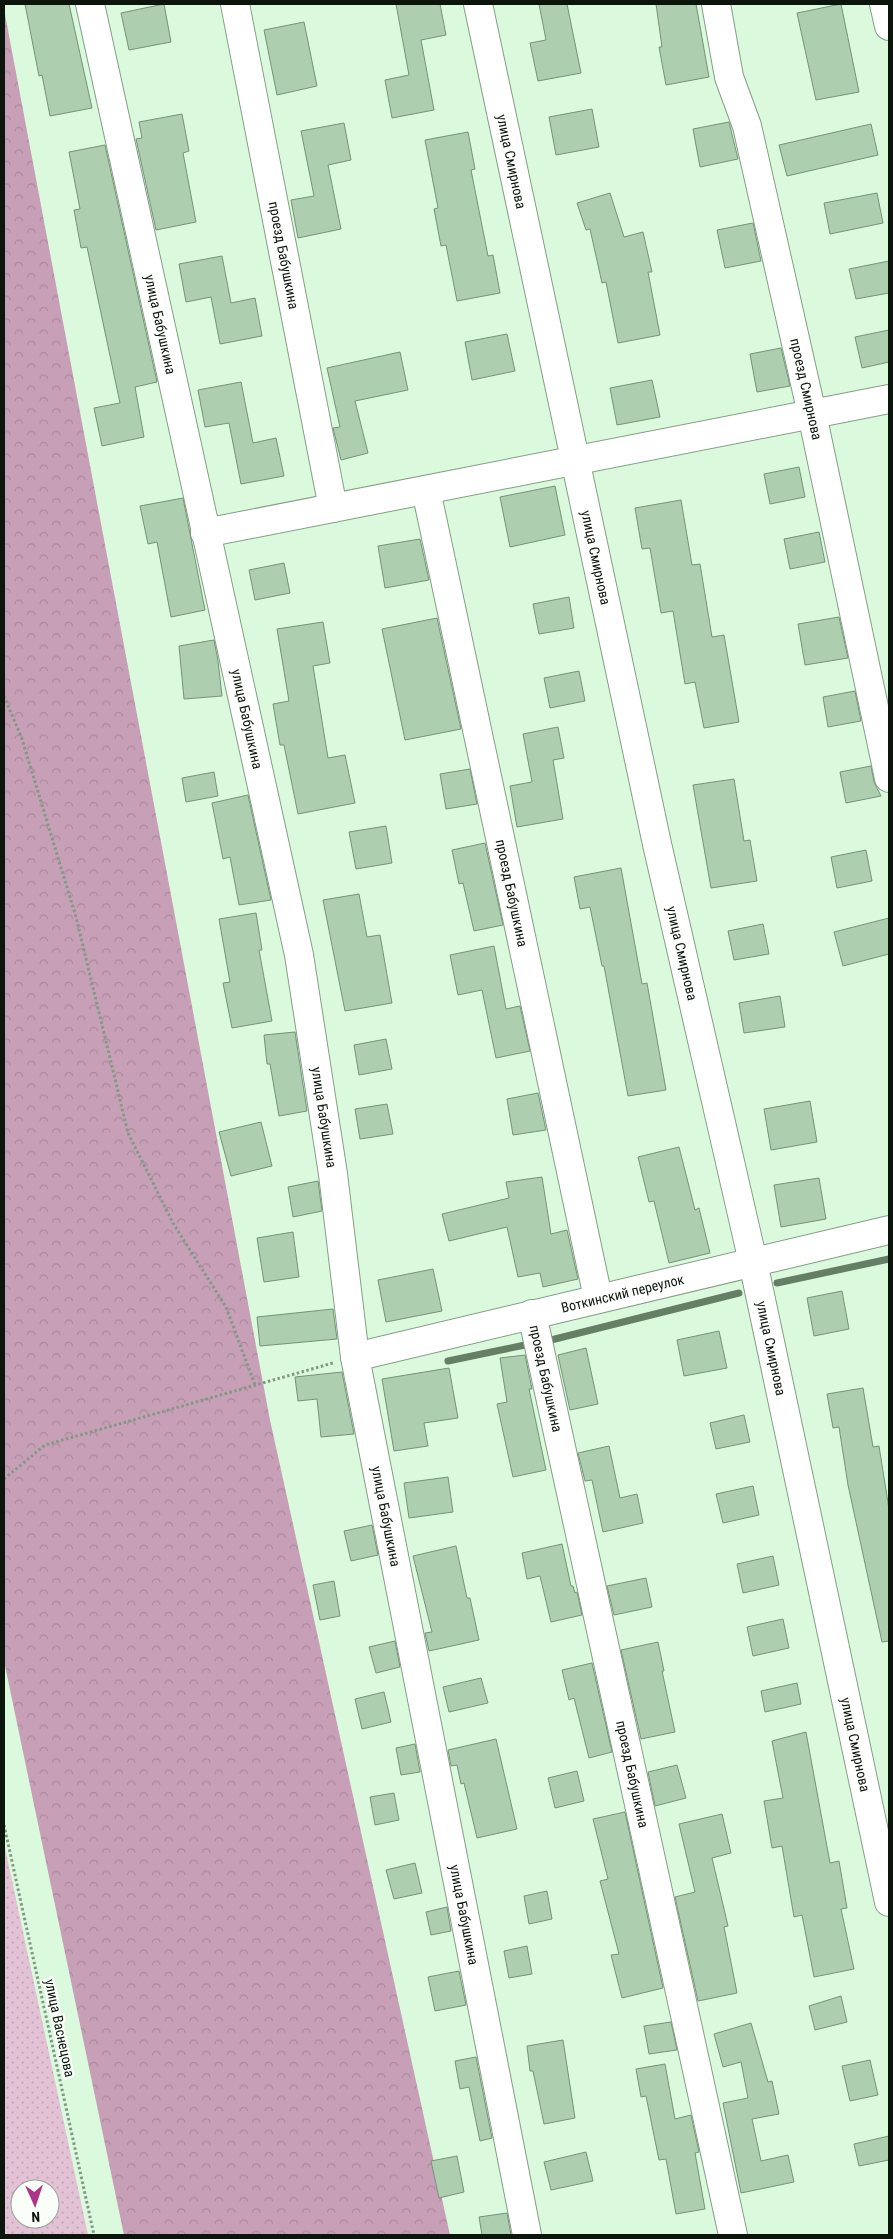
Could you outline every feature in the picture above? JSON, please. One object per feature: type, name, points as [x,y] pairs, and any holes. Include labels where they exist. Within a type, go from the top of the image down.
[{"type":"street","name":"улица Бабушкина","points":[[90,4],[298,954],[333,1174],[355,1357],[527,2235]]},
{"type":"street","name":"проезд Бабушкина","points":[[235,4],[333,508]]},
{"type":"street","name":"улица Смирнова","points":[[478,4],[577,460],[657,844],[753,1262],[889,1902]]},
{"type":"street","name":"проезд Смирнова","points":[[716,4],[729,77],[747,126],[812,414],[889,778]]},
{"type":"street","points":[[884,4],[889,26]]},
{"type":"street","points":[[205,533],[889,399]]},
{"type":"street","name":"проезд Бабушкина","points":[[426,490],[598,1298]]},
{"type":"street","name":"Воткинский переулок","points":[[355,1357],[889,1230]]},
{"type":"street","name":"проезд Бабушкина","points":[[532,1314],[733,2235]]},
{"type":"path","points":[[4,696],[22,739],[76,917],[128,1134],[173,1223],[226,1307],[255,1385]]},
{"type":"path","points":[[4,1479],[45,1445],[355,1357]]},
{"type":"path","name":"улица Васнецова","points":[[4,1825],[94,2235]]},
{"type":"green space","points":[[4,9],[270,1420],[450,2235],[124,2235],[4,1661]]},
{"type":"shaded area","points":[[4,1843],[88,2235],[4,2235]]},
{"type":"building","points":[[25,4],[69,4],[92,108],[50,116],[42,75],[39,76]]},
{"type":"building","points":[[164,4],[171,42],[129,50],[121,13]]},
{"type":"building","points":[[396,4],[440,4],[446,35],[421,40],[434,110],[392,118],[385,80],[409,75]]},
{"type":"building","points":[[539,4],[567,4],[581,73],[538,81],[530,43],[546,40]]},
{"type":"building","points":[[656,4],[696,4],[709,77],[666,85],[659,47],[662,47]]},
{"type":"building","points":[[841,4],[859,92],[816,100],[797,13]]},
{"type":"building","points":[[304,22],[317,86],[277,95],[264,30]]},
{"type":"building","points":[[592,109],[599,147],[556,155],[549,117]]},
{"type":"building","points":[[182,114],[189,151],[183,153],[196,222],[156,230],[136,139],[142,138],[139,122]]},
{"type":"building","points":[[729,122],[738,159],[700,167],[693,129]]},
{"type":"building","points":[[344,123],[351,160],[328,165],[341,229],[298,238],[291,200],[314,196],[301,131]]},
{"type":"building","points":[[871,124],[878,155],[787,176],[779,145]]},
{"type":"building","points":[[468,132],[475,169],[471,170],[488,256],[493,255],[500,293],[457,301],[446,245],[441,246],[434,209],[438,208],[425,140]]},
{"type":"building","points":[[105,145],[157,382],[135,387],[144,437],[102,446],[94,408],[120,403],[87,247],[81,248],[74,210],[80,209],[69,152]]},
{"type":"building","points":[[610,193],[624,237],[643,232],[652,272],[648,272],[660,335],[618,343],[606,282],[602,283],[590,229],[586,230],[577,203]]},
{"type":"building","points":[[877,193],[883,223],[830,234],[824,203]]},
{"type":"building","points":[[753,223],[761,261],[725,268],[717,230]]},
{"type":"building","points":[[222,256],[231,303],[255,298],[262,336],[220,344],[211,297],[186,302],[179,264]]},
{"type":"building","points":[[889,261],[889,293],[856,299],[849,269]]},
{"type":"building","points":[[889,330],[889,362],[862,368],[855,337]]},
{"type":"building","points":[[507,334],[515,371],[472,380],[465,342]]},
{"type":"building","points":[[781,348],[790,386],[757,392],[750,354]]},
{"type":"building","points":[[400,352],[408,390],[355,401],[368,453],[341,460],[333,428],[340,427],[327,368]]},
{"type":"building","points":[[652,380],[660,417],[617,425],[610,388]]},
{"type":"building","points":[[241,382],[253,443],[276,438],[284,476],[241,484],[229,423],[205,427],[198,390]]},
{"type":"building","points":[[799,467],[805,497],[770,504],[764,474]]},
{"type":"building","points":[[555,486],[565,535],[510,547],[500,497]]},
{"type":"building","points":[[183,498],[205,610],[171,617],[157,542],[148,544],[140,506]]},
{"type":"building","points":[[681,500],[692,565],[700,564],[712,637],[724,635],[739,722],[704,728],[695,682],[685,684],[673,611],[661,613],[650,548],[642,549],[635,508]]},
{"type":"building","points":[[819,532],[825,562],[790,569],[784,539]]},
{"type":"building","points":[[420,539],[429,580],[385,588],[378,546]]},
{"type":"building","points":[[284,563],[290,593],[255,600],[249,570]]},
{"type":"building","points":[[569,597],[574,628],[539,634],[533,604]]},
{"type":"building","points":[[839,617],[848,658],[805,665],[798,624]]},
{"type":"building","points":[[437,618],[461,729],[405,740],[382,629]]},
{"type":"building","points":[[323,622],[330,663],[313,666],[328,758],[345,755],[355,803],[298,814],[284,745],[280,745],[273,704],[289,701],[277,629]]},
{"type":"building","points":[[214,640],[222,696],[184,699],[179,646]]},
{"type":"building","points":[[579,671],[585,701],[550,708],[544,678]]},
{"type":"building","points":[[855,691],[861,721],[828,727],[823,697]]},
{"type":"building","points":[[558,727],[564,758],[553,760],[563,819],[517,827],[510,786],[532,782],[523,734]]},
{"type":"building","points":[[871,766],[874,782],[881,796],[846,803],[840,772]]},
{"type":"building","points":[[470,769],[477,804],[446,809],[440,774]]},
{"type":"building","points":[[214,772],[218,796],[186,802],[182,778]]},
{"type":"building","points":[[734,779],[744,841],[750,840],[757,881],[711,888],[693,785]]},
{"type":"building","points":[[248,795],[271,900],[239,905],[230,857],[223,859],[212,803]]},
{"type":"building","points":[[386,826],[392,863],[356,869],[349,832]]},
{"type":"building","points":[[485,843],[503,925],[474,931],[463,883],[459,884],[452,850]]},
{"type":"building","points":[[866,850],[872,881],[837,888],[831,857]]},
{"type":"building","points":[[621,868],[642,984],[647,983],[666,1090],[628,1096],[604,966],[602,966],[590,907],[580,909],[574,877]]},
{"type":"building","points":[[359,894],[367,937],[380,935],[392,1003],[345,1011],[323,900]]},
{"type":"building","points":[[256,913],[262,950],[259,950],[272,1021],[232,1028],[223,983],[230,982],[219,919]]},
{"type":"building","points":[[889,918],[889,954],[843,966],[834,932]]},
{"type":"building","points":[[763,924],[769,954],[734,960],[728,931]]},
{"type":"building","points":[[494,946],[506,1009],[520,1006],[530,1051],[496,1058],[482,990],[458,995],[450,955]]},
{"type":"building","points":[[780,996],[785,1027],[744,1033],[739,1003]]},
{"type":"building","points":[[295,1032],[307,1111],[279,1116],[270,1064],[267,1064],[264,1035]]},
{"type":"building","points":[[386,1039],[392,1069],[359,1075],[354,1045]]},
{"type":"building","points":[[538,1093],[546,1130],[513,1135],[507,1099]]},
{"type":"building","points":[[810,1101],[817,1142],[771,1150],[764,1109]]},
{"type":"building","points":[[387,1104],[393,1134],[360,1139],[355,1109]]},
{"type":"building","points":[[261,1122],[272,1166],[231,1176],[219,1132]]},
{"type":"building","points":[[679,1147],[695,1210],[699,1208],[710,1253],[669,1263],[654,1201],[649,1202],[638,1157]]},
{"type":"building","points":[[542,1177],[551,1234],[567,1230],[578,1279],[543,1287],[540,1273],[518,1277],[507,1227],[449,1241],[442,1214],[509,1198],[506,1182]]},
{"type":"building","points":[[819,1178],[826,1219],[781,1227],[774,1185]]},
{"type":"building","points":[[318,1181],[322,1211],[293,1217],[288,1187]]},
{"type":"building","points":[[293,1232],[299,1277],[264,1282],[257,1238]]},
{"type":"building","points":[[433,1269],[442,1311],[386,1322],[378,1280]]},
{"type":"building","points":[[842,1291],[849,1329],[814,1336],[807,1298]]},
{"type":"building","points":[[333,1309],[337,1339],[260,1346],[257,1317]]},
{"type":"building","points":[[719,1331],[727,1368],[684,1376],[677,1340]]},
{"type":"building","points":[[586,1348],[598,1404],[570,1410],[558,1355]]},
{"type":"building","points":[[525,1355],[532,1389],[529,1389],[546,1470],[513,1477],[497,1404],[507,1402],[500,1358]]},
{"type":"building","points":[[449,1368],[458,1418],[424,1423],[428,1446],[394,1451],[382,1379]]},
{"type":"building","points":[[342,1372],[354,1434],[321,1437],[317,1399],[298,1401],[295,1377]]},
{"type":"building","points":[[863,1388],[873,1447],[879,1446],[889,1509],[889,1641],[882,1642],[848,1485],[839,1427],[833,1428],[827,1394]]},
{"type":"building","points":[[744,1415],[750,1442],[716,1449],[710,1423]]},
{"type":"building","points":[[609,1446],[620,1498],[637,1494],[643,1523],[603,1532],[592,1480],[585,1481],[578,1453]]},
{"type":"building","points":[[448,1477],[453,1512],[409,1518],[404,1483]]},
{"type":"building","points":[[753,1486],[759,1515],[723,1523],[716,1494]]},
{"type":"building","points":[[372,1525],[378,1555],[351,1561],[344,1531]]},
{"type":"building","points":[[562,1544],[571,1586],[573,1586],[575,1593],[577,1592],[582,1615],[551,1622],[540,1576],[527,1579],[522,1553]]},
{"type":"building","points":[[456,1546],[467,1598],[470,1598],[479,1640],[429,1651],[425,1633],[432,1632],[413,1556]]},
{"type":"building","points":[[773,1556],[779,1585],[743,1593],[737,1564]]},
{"type":"building","points":[[646,1578],[652,1607],[614,1615],[607,1586]]},
{"type":"building","points":[[334,1581],[340,1616],[320,1620],[313,1585]]},
{"type":"building","points":[[783,1619],[789,1648],[753,1656],[747,1627]]},
{"type":"building","points":[[395,1641],[400,1667],[376,1673],[369,1647]]},
{"type":"building","points":[[658,1642],[675,1732],[641,1739],[621,1650]]},
{"type":"building","points":[[592,1663],[612,1752],[589,1758],[574,1698],[569,1700],[562,1670]]},
{"type":"building","points":[[481,1678],[488,1703],[449,1712],[443,1687]]},
{"type":"building","points":[[797,1683],[801,1704],[765,1712],[761,1691]]},
{"type":"building","points":[[384,1692],[391,1722],[362,1729],[355,1699]]},
{"type":"building","points":[[806,1732],[830,1863],[839,1861],[847,1908],[841,1909],[854,1969],[814,1977],[802,1915],[794,1917],[782,1846],[772,1848],[764,1801],[783,1798],[772,1741]]},
{"type":"building","points":[[496,1739],[517,1829],[477,1838],[464,1783],[461,1784],[457,1765],[451,1766],[448,1750]]},
{"type":"building","points":[[415,1744],[420,1772],[401,1775],[396,1748]]},
{"type":"building","points":[[677,1765],[686,1798],[655,1806],[648,1772]]},
{"type":"building","points":[[577,1771],[584,1801],[555,1808],[548,1778]]},
{"type":"building","points":[[394,1793],[399,1820],[375,1825],[370,1797]]},
{"type":"building","points":[[625,1812],[663,1988],[622,1998],[611,1955],[619,1954],[600,1881],[608,1879],[593,1819]]},
{"type":"building","points":[[722,1814],[731,1853],[712,1858],[728,1926],[724,1927],[737,1993],[698,2001],[675,1897],[695,1892],[679,1824]]},
{"type":"building","points":[[415,1863],[422,1893],[394,1899],[386,1870]]},
{"type":"building","points":[[547,1891],[552,1919],[529,1924],[524,1896]]},
{"type":"building","points":[[447,1907],[451,1931],[431,1935],[426,1912]]},
{"type":"building","points":[[527,1946],[532,1974],[509,1978],[504,1951]]},
{"type":"building","points":[[459,1971],[466,2005],[435,2011],[428,1977]]},
{"type":"building","points":[[841,1996],[847,2022],[815,2030],[809,2006]]},
{"type":"building","points":[[671,2022],[677,2050],[649,2054],[644,2026]]},
{"type":"building","points":[[751,2023],[768,2082],[772,2081],[779,2114],[752,2119],[761,2161],[788,2155],[794,2182],[741,2193],[723,2103],[748,2098],[741,2062],[723,2067],[714,2034]]},
{"type":"building","points":[[563,2040],[575,2118],[544,2124],[533,2071],[530,2071],[527,2046]]},
{"type":"building","points":[[476,2057],[492,2138],[480,2141],[469,2087],[460,2089],[455,2061]]},
{"type":"building","points":[[870,2060],[878,2095],[850,2101],[842,2066]]},
{"type":"building","points":[[665,2064],[675,2119],[691,2115],[699,2152],[695,2153],[705,2209],[676,2214],[666,2159],[659,2160],[646,2096],[641,2097],[636,2069]]},
{"type":"building","points":[[889,2136],[889,2160],[859,2166],[854,2144]]},
{"type":"building","points":[[586,2152],[593,2181],[551,2190],[544,2162]]},
{"type":"building","points":[[457,2156],[464,2192],[439,2198],[431,2161]]},
{"type":"building","points":[[507,2213],[511,2235],[482,2235],[479,2217]]},
{"type":"waterway","points":[[777,1283],[889,1259]]},
{"type":"waterway","points":[[547,1341],[739,1293]]},
{"type":"waterway","points":[[448,1361],[525,1345]]}]
